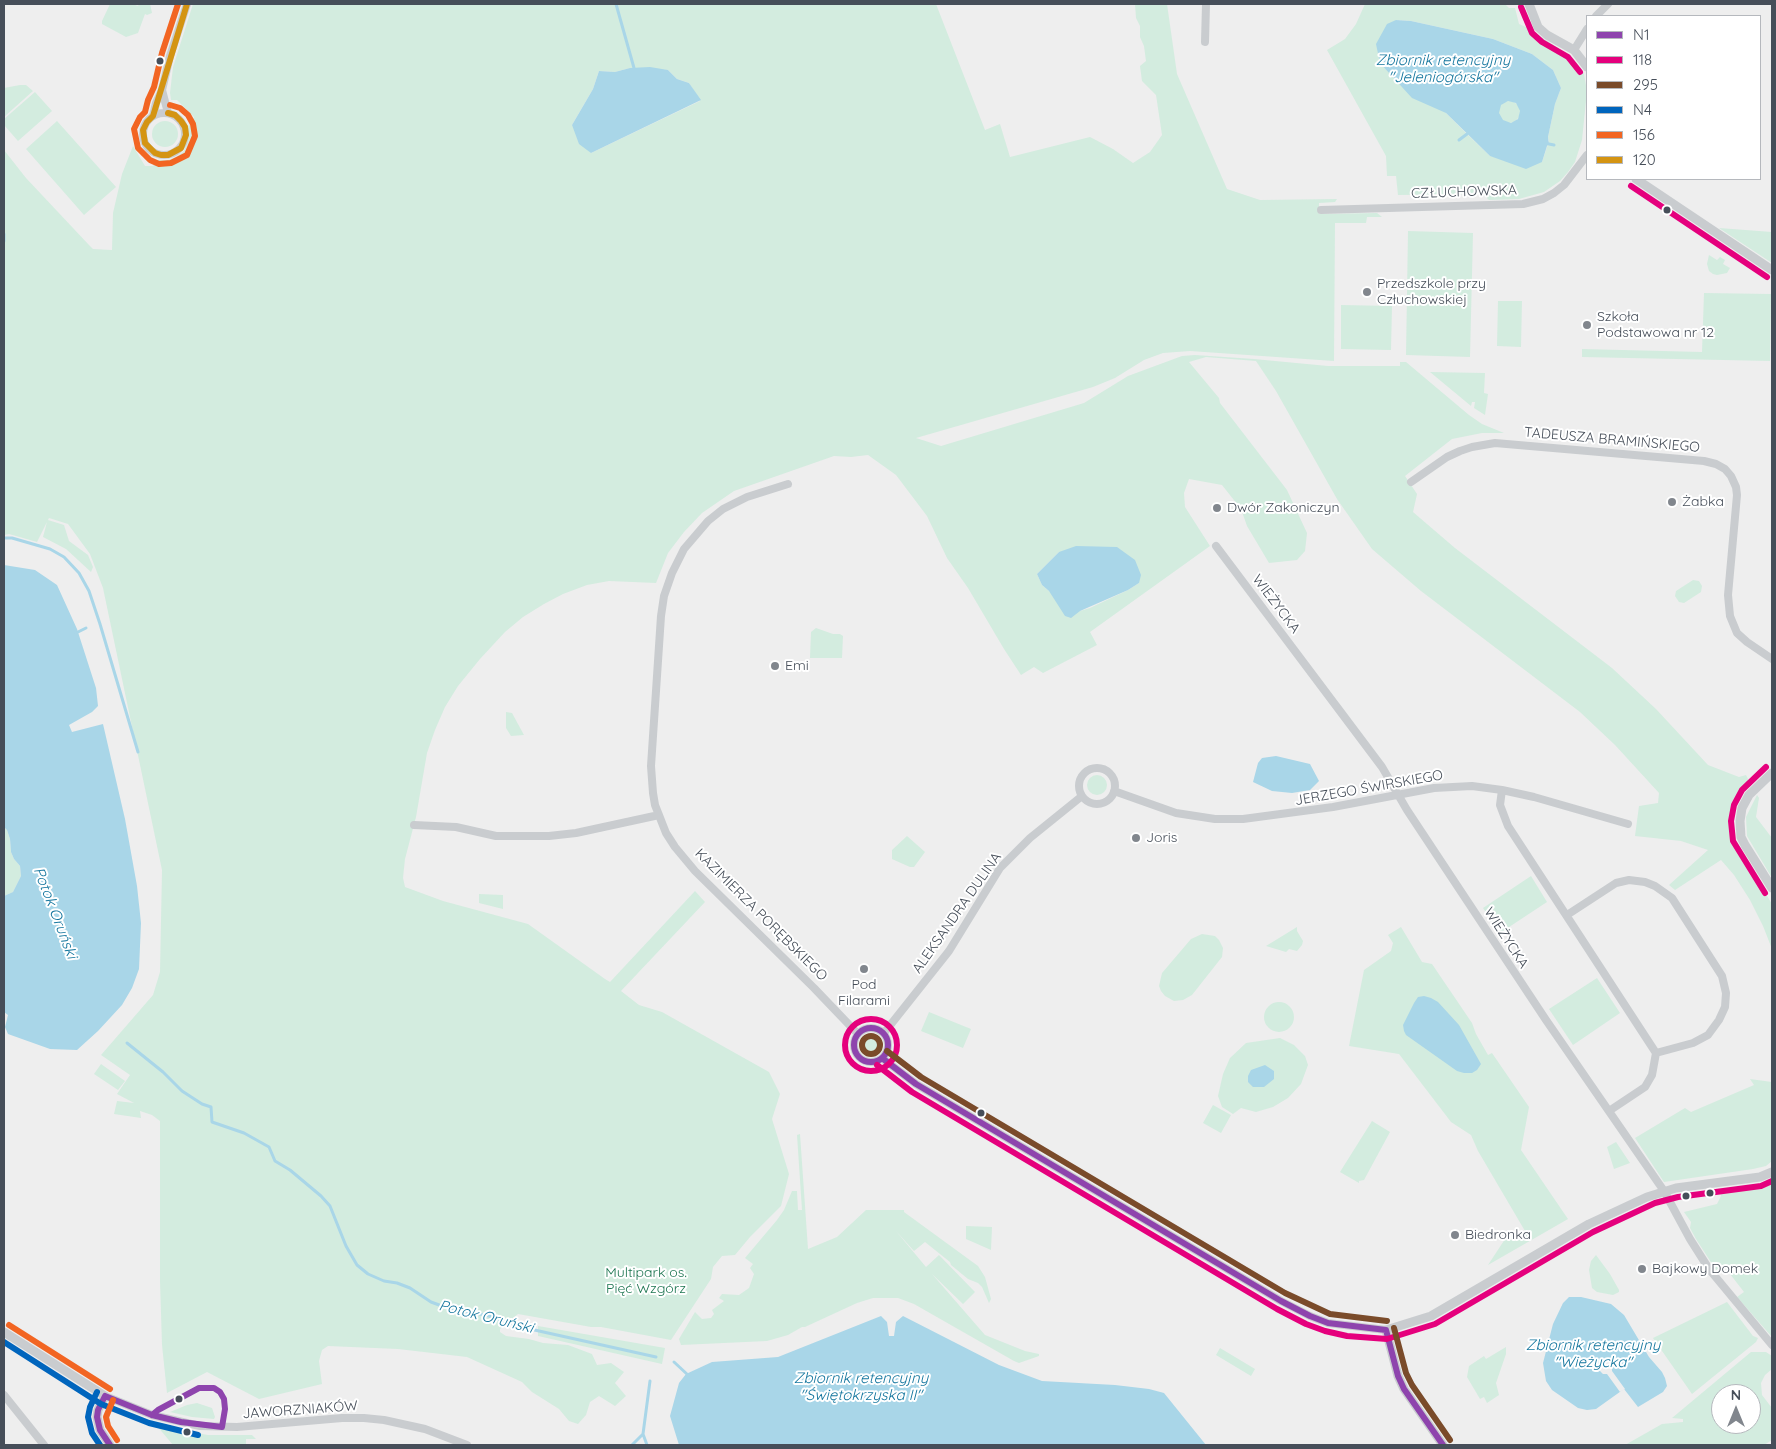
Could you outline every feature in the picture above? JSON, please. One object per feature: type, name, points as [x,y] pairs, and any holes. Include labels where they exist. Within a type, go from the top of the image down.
[{"type":"street","points":[[153,116],[187,4]]},
{"type":"street","points":[[1205,42],[1206,4]]},
{"type":"street","points":[[1530,4],[1538,27],[1547,35],[1574,50],[1586,66]]},
{"type":"street","points":[[1597,15],[1608,4]]},
{"type":"street","points":[[1574,50],[1586,31]]},
{"type":"street","points":[[162,90],[168,113]]},
{"type":"street","points":[[160,113],[168,113],[175,115],[181,120],[185,127],[186,135],[180,148],[168,155],[161,155],[155,153],[145,143],[143,130],[153,116],[160,113]]},
{"type":"street","name":"CZŁUCHOWSKA","points":[[1321,210],[1523,204],[1544,199],[1554,193],[1564,185],[1586,156]]},
{"type":"street","points":[[1637,180],[1772,270]]},
{"type":"street","name":"TADEUSZA BRAMIŃSKIEGO","points":[[1411,482],[1446,458],[1460,451],[1478,445],[1495,443],[1704,461],[1716,464],[1725,469],[1731,476],[1738,495],[1728,595],[1730,616],[1737,633],[1772,659]]},
{"type":"street","name":"KAZIMIERZA PORĘBSKIEGO","points":[[788,484],[747,498],[723,509],[694,536],[680,556],[672,573],[664,596],[661,616],[653,717],[651,766],[653,793],[666,833],[695,871],[857,1033]]},
{"type":"street","name":"WIEŻYCKA","points":[[1216,546],[1377,761],[1399,794],[1407,810],[1541,1012],[1664,1192],[1709,1269],[1772,1345]]},
{"type":"street","points":[[1095,767],[1102,768],[1113,777],[1114,791],[1104,803],[1088,802],[1082,796],[1078,785],[1079,780],[1088,770],[1095,767]]},
{"type":"street","points":[[1772,773],[1749,796],[1742,808],[1740,821],[1741,837],[1772,888]]},
{"type":"street","name":"JERZEGO ŚWIRSKIEGO","points":[[1114,791],[1176,813],[1214,819],[1243,820],[1333,808],[1399,794],[1458,786],[1502,790],[1628,824]]},
{"type":"street","points":[[1502,790],[1500,805],[1508,826],[1656,1053],[1652,1075],[1645,1087],[1609,1112]]},
{"type":"street","name":"ALEKSANDRA DULINA","points":[[884,1033],[949,951],[1000,868],[1030,838],[1082,796]]},
{"type":"street","points":[[414,825],[456,827],[496,836],[549,836],[586,831],[659,815]]},
{"type":"street","points":[[1567,915],[1616,882],[1629,880],[1650,884],[1672,898],[1722,976],[1726,993],[1725,1007],[1719,1020],[1708,1034],[1693,1043],[1656,1053]]},
{"type":"street","points":[[867,1027],[879,1029],[884,1033],[888,1048],[882,1058],[869,1062],[857,1056],[853,1042],[857,1033],[867,1027]]},
{"type":"street","points":[[882,1058],[916,1084],[1288,1305],[1328,1324],[1386,1330],[1431,1316],[1589,1224],[1624,1207],[1676,1188],[1760,1177],[1772,1172]]},
{"type":"street","points":[[1386,1330],[1398,1376],[1404,1389],[1443,1445]]},
{"type":"street","points":[[4,1332],[105,1396],[98,1410],[97,1417],[100,1430],[110,1445]]},
{"type":"street","points":[[4,1395],[44,1445]]},
{"type":"street","name":"JAWORZNIAKÓW","points":[[105,1396],[152,1415],[200,1426],[237,1427],[342,1418],[364,1418],[384,1420],[425,1429],[467,1445]]},
{"type":"green space","points":[[110,4],[132,4],[138,6],[139,4],[150,4],[152,13],[145,14],[138,33],[126,37],[102,24]]},
{"type":"green space","name":"Multipark os. Pięć Wzgórz","points":[[193,4],[936,4],[985,130],[1000,124],[1010,157],[1090,137],[1113,149],[1133,163],[1150,152],[1162,135],[1156,95],[1142,81],[1140,66],[1146,61],[1144,46],[1140,37],[1140,26],[1136,18],[1135,4],[1167,4],[1177,74],[1227,189],[1260,200],[1337,199],[1335,202],[1319,203],[1319,214],[1377,213],[1382,217],[1367,217],[1366,223],[1335,223],[1334,361],[1190,351],[1163,353],[1144,360],[1115,378],[1093,387],[916,438],[941,446],[1084,403],[1128,376],[1182,356],[1195,355],[1254,359],[1328,366],[1400,366],[1400,362],[1406,362],[1469,415],[1482,424],[1504,433],[1482,433],[1452,439],[1405,476],[1417,494],[1413,512],[1455,548],[1612,668],[1656,709],[1708,765],[1739,777],[1746,775],[1750,783],[1737,799],[1731,817],[1731,833],[1737,847],[1772,904],[1772,949],[1750,900],[1734,875],[1721,860],[1675,890],[1669,885],[1708,850],[1681,841],[1635,836],[1639,806],[1658,803],[1659,793],[1615,745],[1580,712],[1421,591],[1372,549],[1337,499],[1276,391],[1256,361],[1206,357],[1189,362],[1219,398],[1220,403],[1287,490],[1307,533],[1305,551],[1297,560],[1269,563],[1247,526],[1241,509],[1222,485],[1189,479],[1184,493],[1185,507],[1210,546],[1090,632],[1097,645],[1043,673],[1034,667],[1021,675],[968,588],[947,558],[927,516],[896,475],[868,455],[834,456],[734,491],[702,513],[668,553],[656,583],[609,581],[587,585],[544,604],[523,617],[505,632],[458,686],[445,707],[435,730],[427,753],[416,817],[405,859],[403,878],[405,887],[443,901],[528,924],[610,982],[695,891],[705,902],[621,991],[639,1005],[662,1012],[769,1072],[780,1094],[772,1119],[789,1174],[781,1206],[735,1255],[722,1256],[713,1267],[711,1279],[671,1340],[518,1314],[500,1329],[500,1332],[506,1336],[543,1343],[568,1345],[592,1354],[597,1365],[611,1363],[624,1372],[615,1383],[626,1396],[615,1406],[599,1396],[590,1402],[586,1415],[578,1424],[569,1421],[559,1409],[532,1392],[522,1382],[467,1357],[398,1349],[328,1346],[322,1350],[319,1361],[322,1384],[259,1399],[207,1372],[167,1393],[162,1345],[160,1281],[160,1121],[152,1115],[140,1111],[141,1118],[114,1114],[117,1101],[134,1103],[117,1094],[130,1075],[101,1055],[153,995],[160,972],[162,870],[103,588],[90,554],[68,524],[49,518],[48,520],[64,525],[69,541],[88,555],[93,567],[91,572],[66,549],[43,537],[47,522],[37,542],[9,534],[4,535],[4,150],[26,178],[93,249],[112,250],[113,213],[122,174],[133,146],[145,166],[153,166],[157,160],[168,160],[184,151],[189,138],[188,127],[194,117],[177,100],[171,100],[173,67]],"holes":[[[630,68],[668,70],[677,79],[689,83],[700,101],[591,153],[572,125],[593,89],[599,71],[615,72]],[[1059,552],[1139,583],[1128,590],[1080,611],[1042,585],[1037,574]]]},
{"type":"green space","points":[[1365,4],[1505,4],[1509,8],[1515,8],[1519,24],[1533,30],[1567,54],[1584,74],[1586,101],[1582,140],[1575,162],[1560,181],[1544,192],[1519,199],[1489,200],[1483,194],[1398,195],[1396,176],[1387,176],[1386,156],[1327,50],[1345,39],[1356,24]],"holes":[[[1396,20],[1411,21],[1493,39],[1532,54],[1553,70],[1561,88],[1555,104],[1548,137],[1549,141],[1542,162],[1490,156],[1446,113]]]},
{"type":"green space","points":[[26,85],[33,91],[4,117],[4,88]]},
{"type":"green space","points":[[35,92],[52,111],[18,141],[4,125],[4,119]]},
{"type":"green space","points":[[1509,101],[1517,104],[1520,112],[1517,120],[1509,123],[1501,120],[1498,112],[1501,104]]},
{"type":"green space","points":[[57,121],[116,187],[84,215],[26,149]]},
{"type":"green space","points":[[165,121],[174,125],[178,134],[174,143],[165,147],[156,143],[152,134],[156,125]]},
{"type":"green space","points":[[1719,228],[1772,232],[1772,263]]},
{"type":"green space","points":[[1408,231],[1473,233],[1470,357],[1406,355]]},
{"type":"green space","points":[[1709,255],[1717,260],[1720,257],[1725,260],[1723,264],[1730,268],[1727,273],[1717,275],[1709,271],[1707,264]]},
{"type":"green space","points":[[1704,293],[1771,294],[1770,361],[1582,357],[1582,349],[1702,352]]},
{"type":"green space","points":[[1498,301],[1522,301],[1521,347],[1497,346]]},
{"type":"green space","points":[[1341,305],[1392,306],[1391,350],[1341,349]]},
{"type":"green space","points":[[1430,372],[1485,373],[1484,393],[1488,394],[1485,415],[1474,408],[1475,402],[1472,402],[1471,406]]},
{"type":"green space","points":[[1693,580],[1699,581],[1702,586],[1701,592],[1684,603],[1679,602],[1675,596],[1676,591]]},
{"type":"green space","points":[[816,628],[843,636],[842,658],[810,658],[811,632]]},
{"type":"green space","points":[[506,712],[512,713],[524,735],[511,736],[506,728]]},
{"type":"green space","points":[[1097,775],[1104,778],[1107,785],[1104,792],[1097,795],[1090,792],[1087,785],[1090,778]]},
{"type":"green space","points":[[1757,795],[1759,798],[1756,817],[1772,838],[1772,878],[1747,836],[1746,817]]},
{"type":"green space","points":[[4,827],[10,839],[11,852],[20,866],[21,876],[13,892],[4,896]]},
{"type":"green space","points":[[907,836],[925,852],[914,867],[892,859],[892,850]]},
{"type":"green space","points":[[1531,876],[1547,902],[1500,933],[1483,908]]},
{"type":"green space","points":[[479,894],[503,895],[503,909],[479,903]]},
{"type":"green space","points":[[1297,927],[1297,931],[1303,941],[1297,951],[1289,949],[1286,952],[1266,946]]},
{"type":"green space","points":[[1401,927],[1422,962],[1432,964],[1472,1023],[1488,1055],[1492,1053],[1529,1107],[1521,1150],[1568,1219],[1488,1265],[1509,1233],[1521,1238],[1525,1231],[1478,1151],[1471,1135],[1451,1122],[1399,1054],[1349,1046],[1364,970],[1391,951],[1393,943],[1388,935]]},
{"type":"green space","points":[[1202,934],[1215,936],[1219,940],[1223,948],[1222,957],[1192,995],[1183,1000],[1174,1001],[1165,996],[1161,991],[1159,986],[1162,973],[1191,939]]},
{"type":"green space","points":[[1597,978],[1620,1013],[1573,1045],[1549,1009]]},
{"type":"green space","points":[[1279,1002],[1290,1006],[1294,1017],[1290,1028],[1279,1032],[1268,1028],[1264,1017],[1268,1006]]},
{"type":"green space","points":[[929,1012],[971,1029],[963,1048],[921,1031]]},
{"type":"green space","points":[[871,1034],[878,1037],[881,1044],[878,1051],[871,1054],[864,1051],[861,1044],[864,1037]]},
{"type":"green space","points":[[1280,1038],[1294,1045],[1305,1056],[1308,1065],[1301,1084],[1288,1098],[1273,1107],[1256,1112],[1241,1108],[1233,1114],[1222,1107],[1218,1096],[1223,1074],[1230,1058],[1246,1043]]},
{"type":"green space","points":[[101,1064],[125,1081],[118,1090],[94,1074]]},
{"type":"green space","points":[[1750,1079],[1772,1082],[1772,1161],[1766,1166],[1753,1169],[1664,1182],[1635,1138],[1685,1108],[1691,1112],[1754,1085]]},
{"type":"green space","points":[[1213,1105],[1231,1115],[1221,1133],[1203,1123]]},
{"type":"green space","points":[[1372,1121],[1390,1132],[1364,1180],[1359,1181],[1359,1183],[1340,1172]]},
{"type":"green space","points":[[800,1134],[808,1249],[837,1237],[866,1210],[904,1210],[904,1212],[978,1266],[985,1277],[991,1299],[989,1303],[982,1287],[978,1283],[968,1279],[925,1242],[914,1251],[896,1231],[926,1267],[939,1255],[975,1292],[963,1304],[932,1274],[985,1335],[1025,1351],[1039,1354],[1039,1356],[1019,1363],[1014,1361],[914,1304],[898,1298],[873,1298],[857,1303],[788,1335],[767,1341],[681,1345],[679,1339],[695,1312],[702,1319],[711,1318],[714,1314],[712,1310],[724,1301],[719,1298],[722,1294],[739,1295],[749,1288],[754,1274],[750,1268],[753,1264],[745,1258],[777,1220],[784,1210],[792,1191],[797,1191],[798,1210],[802,1210],[797,1135]]},
{"type":"green space","points":[[1616,1142],[1630,1163],[1614,1169],[1607,1147]]},
{"type":"green space","points":[[1772,1181],[1772,1337],[1737,1297],[1744,1292],[1723,1265],[1716,1270],[1696,1239],[1690,1228],[1691,1222],[1684,1212],[1717,1204],[1721,1196],[1720,1192],[1756,1186]]},
{"type":"green space","points":[[966,1226],[992,1227],[991,1250],[966,1239]]},
{"type":"green space","points":[[1596,1255],[1610,1274],[1619,1292],[1613,1295],[1597,1292],[1592,1288],[1589,1270],[1591,1261]]},
{"type":"green space","points":[[1727,1302],[1753,1336],[1758,1338],[1756,1342],[1692,1394],[1653,1338]]},
{"type":"green space","points":[[538,1326],[665,1348],[662,1364],[538,1336]]},
{"type":"green space","points":[[1506,1347],[1506,1354],[1496,1383],[1499,1395],[1487,1403],[1484,1397],[1480,1399],[1467,1377],[1469,1366],[1484,1356],[1486,1359]]},
{"type":"green space","points":[[1220,1348],[1255,1369],[1251,1376],[1216,1355]]},
{"type":"green space","points":[[1751,1352],[1766,1352],[1772,1356],[1772,1369],[1765,1375],[1761,1383],[1762,1395],[1772,1408],[1772,1440],[1764,1445],[1625,1445],[1662,1424],[1683,1422],[1683,1419],[1672,1418],[1711,1385],[1711,1434],[1761,1434],[1761,1384],[1713,1384]]},
{"type":"green space","points":[[197,1403],[212,1408],[214,1419],[170,1412],[187,1405]]},
{"type":"green space","points":[[157,1426],[208,1435],[252,1435],[256,1439],[246,1439],[246,1445],[173,1445]]},
{"type":"water","name":"Zbiornik retencyjny \"Jeleniogórska\"","points":[[1396,20],[1411,21],[1493,39],[1532,54],[1553,70],[1561,88],[1555,104],[1548,137],[1549,144],[1542,162],[1526,169],[1490,156],[1446,113],[1412,98],[1380,63],[1376,44],[1387,24]],"holes":[[[1508,101],[1516,103],[1520,111],[1518,119],[1511,123],[1503,120],[1499,113],[1501,105]]]},
{"type":"water","points":[[650,67],[668,70],[677,79],[689,83],[701,100],[591,153],[579,144],[572,125],[593,89],[599,71],[615,72],[630,68]]},
{"type":"water","points":[[1076,546],[1117,547],[1135,560],[1141,575],[1139,583],[1128,590],[1080,611],[1071,618],[1065,616],[1049,591],[1042,585],[1037,574],[1059,552]]},
{"type":"water","points":[[4,565],[35,570],[57,585],[77,629],[96,688],[98,706],[92,712],[69,725],[72,732],[103,724],[125,819],[137,886],[141,923],[139,969],[132,988],[122,1005],[77,1050],[50,1049],[8,1034],[5,1027],[8,1015],[4,1012],[4,896],[13,892],[21,876],[20,866],[11,852],[10,839],[4,827]]},
{"type":"water","points":[[1276,756],[1310,764],[1319,781],[1310,790],[1292,793],[1272,791],[1253,782],[1258,763],[1262,758]]},
{"type":"water","points":[[1424,996],[1438,1002],[1459,1025],[1481,1064],[1477,1070],[1472,1073],[1457,1071],[1406,1035],[1403,1025],[1418,997]]},
{"type":"water","points":[[1265,1065],[1274,1071],[1274,1079],[1264,1087],[1253,1087],[1248,1082],[1251,1070]]},
{"type":"water","name":"Zbiornik retencyjny \"Wieżycka\"","points":[[1569,1297],[1581,1297],[1611,1304],[1624,1315],[1649,1357],[1662,1372],[1667,1386],[1663,1392],[1638,1407],[1624,1389],[1596,1409],[1587,1410],[1578,1408],[1552,1390],[1546,1381],[1543,1363],[1553,1324],[1563,1303]]},
{"type":"water","name":"Zbiornik retencyjny \"Świętokrzyska II\"","points":[[881,1316],[887,1322],[889,1336],[894,1336],[896,1322],[903,1316],[999,1365],[1042,1381],[1115,1385],[1149,1389],[1164,1393],[1206,1445],[679,1445],[670,1416],[679,1383],[686,1374],[712,1362],[778,1357]]},
{"type":"pier","points":[[1606,1360],[1612,1364],[1612,1371],[1625,1389],[1620,1392],[1607,1374],[1603,1374],[1600,1371],[1600,1364]]},
{"type":"waterway","points":[[616,4],[634,68]]},
{"type":"waterway","points":[[1459,140],[1467,134]]},
{"type":"waterway","points":[[1549,144],[1554,145]]},
{"type":"waterway","points":[[4,234],[4,241]]},
{"type":"waterway","points":[[4,538],[12,538],[50,549],[64,557],[79,573],[89,591],[100,624],[138,752]]},
{"type":"waterway","points":[[76,633],[86,628]]},
{"type":"waterway","name":"Potok Oruński","points":[[127,1043],[163,1072],[182,1091],[202,1104],[211,1107],[212,1122],[244,1133],[269,1147],[275,1161],[290,1170],[321,1196],[330,1206],[346,1246],[357,1265],[368,1274],[384,1281],[410,1288],[431,1302],[453,1310],[486,1315],[521,1327],[656,1357]]},
{"type":"waterway","name":"Potok Oruński","points":[[674,1362],[688,1375]]},
{"type":"waterway","points":[[647,1445],[643,1434],[650,1381]]},
{"type":"waterway","points":[[632,1445],[643,1434]]},
{"type":"transit line","name":"156","points":[[170,105],[180,108],[188,115],[193,124],[195,136],[187,155],[171,163],[159,164],[150,160],[138,148],[134,129],[145,112],[154,87],[162,53],[178,4]]},
{"type":"transit line","name":"120","points":[[168,113],[175,115],[181,121],[185,127],[186,135],[181,148],[168,155],[161,155],[155,153],[145,143],[143,130],[153,116],[187,4]]},
{"type":"transit line","name":"118","points":[[1521,7],[1532,33],[1542,42],[1568,57],[1580,72]]},
{"type":"transit line","name":"118","points":[[1631,186],[1767,277]]},
{"type":"transit line","name":"118","points":[[1765,893],[1733,841],[1731,821],[1734,805],[1742,790],[1766,767]]},
{"type":"transit line","name":"118","points":[[866,1019],[876,1019],[890,1026],[897,1040],[897,1045],[897,1050],[890,1064],[876,1071],[866,1071],[856,1067],[849,1060],[845,1050],[845,1040],[849,1030],[856,1023],[866,1019]]},
{"type":"transit line","name":"N1","points":[[871,1028],[878,1029],[883,1033],[887,1038],[888,1045],[887,1052],[883,1057],[878,1061],[871,1062],[864,1061],[859,1057],[855,1052],[854,1045],[855,1038],[859,1033],[864,1029],[871,1028]]},
{"type":"transit line","name":"295","points":[[871,1036],[877,1039],[880,1045],[877,1051],[871,1054],[865,1051],[862,1045],[865,1039],[871,1036]]},
{"type":"transit line","name":"295","points":[[887,1051],[921,1077],[1285,1293],[1330,1314],[1387,1321]]},
{"type":"transit line","name":"N1","points":[[882,1058],[916,1084],[1281,1301],[1328,1323],[1386,1330]]},
{"type":"transit line","name":"118","points":[[877,1065],[912,1092],[1277,1309],[1306,1324],[1347,1336],[1387,1339],[1435,1324],[1593,1232],[1655,1203],[1678,1197],[1761,1186],[1772,1181]]},
{"type":"transit line","name":"156","points":[[9,1325],[110,1389]]},
{"type":"transit line","name":"295","points":[[1394,1328],[1406,1373],[1412,1385],[1450,1440]]},
{"type":"transit line","name":"N1","points":[[1386,1330],[1398,1376],[1404,1389],[1443,1445]]},
{"type":"transit line","name":"N4","points":[[4,1342],[101,1404],[149,1423],[198,1435]]},
{"type":"transit line","name":"N1","points":[[152,1415],[199,1388],[214,1388],[220,1392],[224,1399],[225,1409],[222,1427]]},
{"type":"transit line","name":"N4","points":[[97,1392],[90,1407],[88,1417],[92,1433],[100,1445]]},
{"type":"transit line","name":"N1","points":[[105,1396],[152,1415],[181,1422],[222,1427]]},
{"type":"transit line","name":"N1","points":[[105,1396],[98,1410],[97,1417],[100,1430],[110,1445]]},
{"type":"transit line","name":"156","points":[[113,1400],[106,1417],[108,1426],[117,1440]]},
{"type":"place","name":"Przedszkole przy Człuchowskiej","points":[[1367,292]]},
{"type":"place","name":"Szkoła Podstawowa nr 12","points":[[1587,325]]},
{"type":"place","name":"Żabka","points":[[1672,502]]},
{"type":"place","name":"Dwór Zakoniczyn","points":[[1217,508]]},
{"type":"place","name":"Emi","points":[[775,666]]},
{"type":"place","name":"Joris","points":[[1136,838]]},
{"type":"place","name":"Pod Filarami","points":[[864,969]]},
{"type":"place","name":"Biedronka","points":[[1455,1235]]},
{"type":"place","name":"Bajkowy Domek","points":[[1642,1269]]}]
